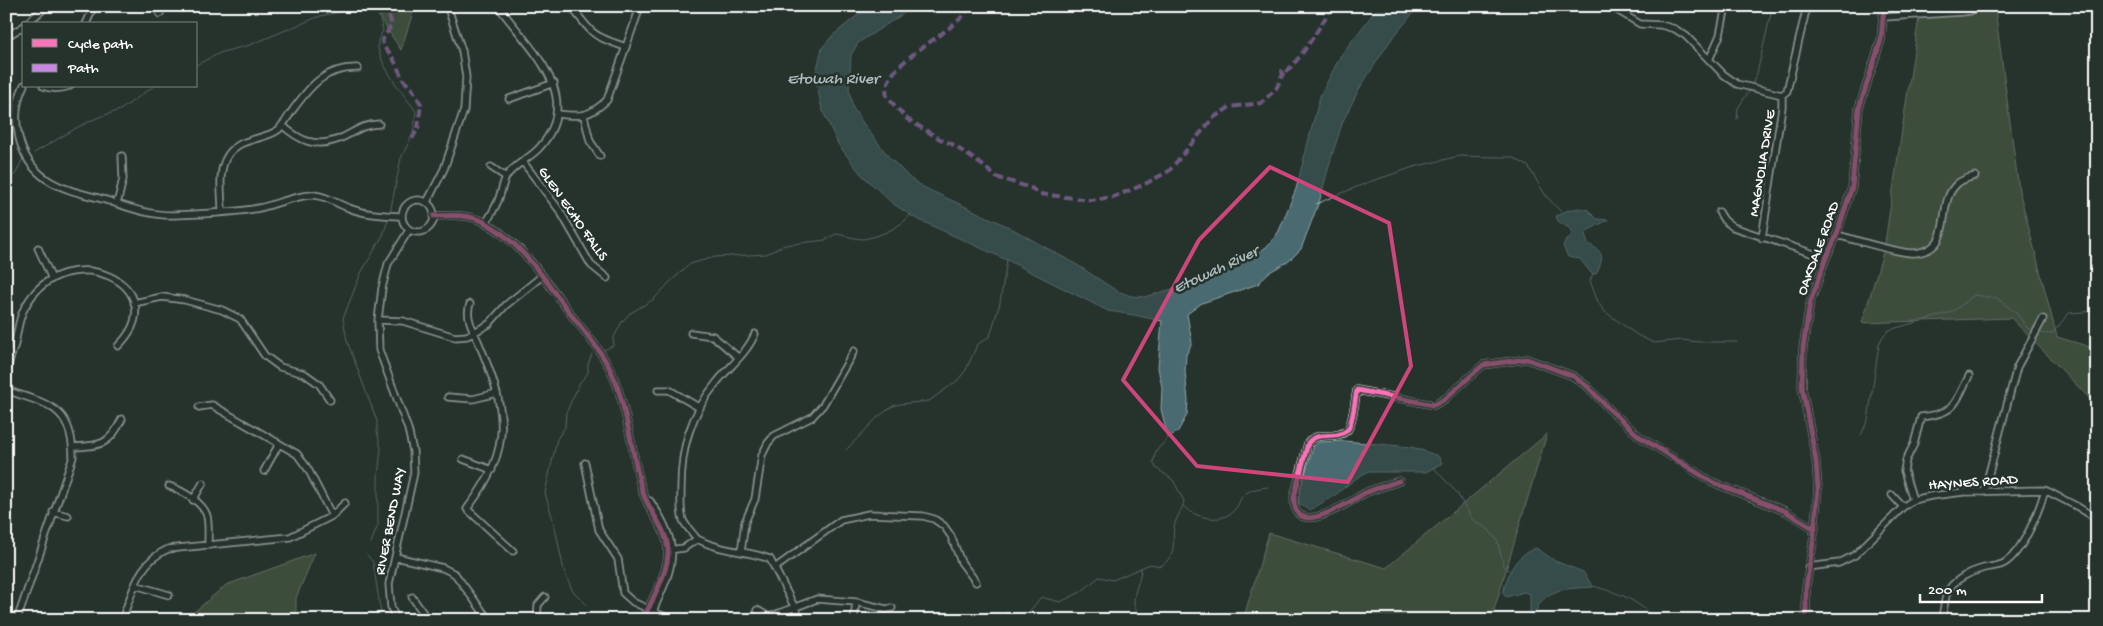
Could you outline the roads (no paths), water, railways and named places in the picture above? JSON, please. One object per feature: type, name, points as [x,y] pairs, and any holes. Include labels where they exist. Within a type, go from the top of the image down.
[{"type":"street","points":[[28,22],[47,6]]},
{"type":"street","points":[[87,22],[94,6]]},
{"type":"street","points":[[155,6],[160,14]]},
{"type":"street","points":[[427,202],[444,169],[464,110],[466,77],[462,50],[449,6]]},
{"type":"street","points":[[486,223],[497,204],[506,177],[540,147],[554,128],[558,107],[554,83],[548,73],[508,18],[495,6]]},
{"type":"street","points":[[571,6],[591,32],[601,39],[626,47]]},
{"type":"street","points":[[557,114],[584,116],[597,110],[607,100],[638,14],[636,6]]},
{"type":"street","points":[[1610,6],[1640,24],[1661,25],[1675,29],[1686,36],[1723,74],[1737,84],[1782,96]]},
{"type":"street","points":[[1710,60],[1720,36],[1726,6]]},
{"type":"street","name":"MAGNOLIA DRIVE","points":[[1762,238],[1782,107],[1782,96],[1788,91],[1807,6]]},
{"type":"street","name":"OAKDALE ROAD","points":[[1806,620],[1805,599],[1808,567],[1815,529],[1817,479],[1811,430],[1802,387],[1803,348],[1810,304],[1826,258],[1836,237],[1852,187],[1859,108],[1881,40],[1884,6]]},
{"type":"street","points":[[1884,17],[1962,12],[1970,11],[1979,6]]},
{"type":"street","points":[[6,37],[22,27]]},
{"type":"street","points":[[222,212],[222,166],[228,154],[239,144],[279,129],[311,86],[330,72],[343,67],[358,68]]},
{"type":"street","points":[[509,99],[554,83]]},
{"type":"street","points":[[23,88],[17,106],[15,122],[20,143],[32,163],[47,180],[65,188],[149,213],[173,215],[256,209],[300,196],[313,195],[367,214],[402,216]]},
{"type":"street","points":[[584,116],[590,140],[600,156]]},
{"type":"street","points":[[282,125],[296,137],[309,142],[323,143],[339,139],[365,125],[379,124]]},
{"type":"street","points":[[116,204],[123,178],[122,156]]},
{"type":"street","name":"GLEN ECHO FALLS","points":[[523,162],[560,211],[591,265],[606,278]]},
{"type":"street","points":[[491,167],[506,177]]},
{"type":"street","points":[[1836,237],[1840,236],[1908,253],[1927,250],[1933,247],[1940,238],[1952,190],[1962,180],[1975,176]]},
{"type":"street","points":[[422,200],[431,206],[434,216],[431,225],[424,231],[413,232],[405,226],[402,216],[404,207],[412,201],[422,200]]},
{"type":"street","points":[[1719,212],[1724,220],[1734,228],[1826,258]]},
{"type":"street","points":[[434,216],[474,218],[486,223],[509,241],[542,276],[597,348],[616,382],[642,492],[668,529],[670,572],[643,620]]},
{"type":"street","name":"RIVER BEND WAY","points":[[396,620],[391,607],[389,584],[414,473],[413,451],[408,429],[379,350],[378,320],[382,288],[388,264],[409,230]]},
{"type":"street","points":[[38,248],[52,279]]},
{"type":"street","points":[[6,373],[15,343],[18,322],[25,305],[44,284],[62,273],[92,270],[114,278],[130,291],[136,310],[132,328],[118,346]]},
{"type":"street","points":[[378,320],[403,321],[455,337],[474,333],[490,324],[506,305],[542,276]]},
{"type":"street","points":[[134,303],[162,298],[185,300],[222,310],[240,319],[266,356],[280,367],[305,374],[319,384],[330,400]]},
{"type":"street","points":[[470,304],[468,309],[474,333],[500,400],[502,429],[492,470],[484,487],[467,509],[513,551]]},
{"type":"street","points":[[1984,492],[2018,367],[2044,319]]},
{"type":"street","points":[[691,333],[713,336],[739,358]]},
{"type":"street","points":[[755,334],[750,346],[717,382],[700,408],[687,439],[681,461],[680,504],[683,520],[697,539],[713,547],[770,559],[802,620]]},
{"type":"street","points":[[741,552],[745,522],[755,499],[762,455],[768,443],[774,436],[812,417],[823,405],[854,350]]},
{"type":"street","points":[[1399,481],[1367,492],[1317,517],[1304,517],[1296,510],[1294,497],[1308,443],[1315,437],[1344,433],[1349,428],[1357,390],[1434,405],[1444,399],[1484,365],[1528,359],[1573,376],[1588,387],[1640,437],[1712,482],[1785,511],[1815,529]]},
{"type":"street","points":[[1913,500],[1904,471],[1906,460],[1914,444],[1921,416],[1938,415],[1951,408],[1969,376]]},
{"type":"street","points":[[6,390],[52,406],[66,419],[73,439],[73,457],[17,620]]},
{"type":"street","points":[[658,390],[669,390],[700,408]]},
{"type":"street","points":[[448,396],[473,399],[497,393]]},
{"type":"street","points":[[199,407],[212,405],[297,454],[308,469],[332,516]]},
{"type":"street","points":[[73,447],[96,446],[106,442],[115,434],[122,419]]},
{"type":"street","points":[[264,471],[279,444]]},
{"type":"street","points":[[463,459],[492,470]]},
{"type":"street","points":[[585,463],[599,530],[618,560],[623,593],[633,602],[664,616],[666,620]]},
{"type":"street","points":[[193,500],[203,483]]},
{"type":"street","points":[[169,486],[178,489],[201,506],[206,515],[208,545]]},
{"type":"street","points":[[1941,620],[1946,594],[1955,583],[1978,570],[2004,563],[2016,552],[2032,522],[2045,490]]},
{"type":"street","name":"HAYNES ROAD","points":[[1808,567],[1839,563],[1855,555],[1902,507],[1913,500],[1944,494],[2045,490],[2097,519]]},
{"type":"street","points":[[1892,495],[1902,507]]},
{"type":"street","points":[[126,620],[124,614],[135,585],[143,568],[157,554],[168,549],[290,537],[332,516],[345,503]]},
{"type":"street","points":[[53,512],[68,516]]},
{"type":"street","points":[[775,568],[841,520],[869,514],[923,516],[934,519],[944,526],[951,536],[961,562],[976,582]]},
{"type":"street","points":[[670,551],[684,548],[697,539]]},
{"type":"street","points":[[396,557],[443,568],[455,574],[489,620]]},
{"type":"street","points":[[135,585],[169,595]]},
{"type":"street","points":[[412,597],[428,620]]},
{"type":"street","points":[[537,620],[538,605],[545,597]]},
{"type":"street","points":[[757,610],[768,616],[817,599],[856,602],[886,609],[892,608]]},
{"type":"street","points":[[854,620],[856,602]]},
{"type":"street","points":[[648,620],[650,610]]},
{"type":"water","name":"Etowah River","points":[[869,6],[915,6],[858,43],[851,55],[849,89],[853,108],[889,157],[911,179],[923,187],[1009,227],[1077,265],[1117,291],[1131,296],[1144,297],[1207,279],[1257,254],[1270,244],[1279,231],[1296,189],[1320,96],[1341,55],[1379,6],[1419,6],[1390,41],[1359,89],[1343,121],[1320,199],[1301,249],[1289,261],[1268,273],[1258,284],[1202,303],[1187,314],[1192,343],[1186,355],[1187,415],[1178,431],[1168,438],[1161,409],[1162,387],[1158,368],[1162,321],[1108,311],[1009,261],[915,218],[892,203],[861,174],[838,144],[822,109],[815,77],[822,48],[832,36]]},
{"type":"water","points":[[1578,208],[1588,210],[1597,219],[1608,220],[1587,231],[1585,234],[1588,244],[1598,250],[1601,256],[1601,264],[1596,274],[1591,273],[1580,259],[1568,257],[1563,246],[1571,237],[1572,230],[1558,221],[1556,216]]},
{"type":"water","points":[[1344,441],[1412,447],[1438,456],[1442,463],[1426,472],[1367,472],[1310,510],[1299,504],[1298,495],[1314,446],[1319,442]]},
{"type":"water","points":[[1536,548],[1555,561],[1583,572],[1593,587],[1558,591],[1540,603],[1532,617],[1530,612],[1530,594],[1524,592],[1506,597],[1503,592],[1510,571],[1517,560],[1522,555]]},
{"type":"waterway","points":[[198,64],[222,52],[250,45],[320,16],[369,6]]},
{"type":"waterway","points":[[383,6],[380,20],[383,30],[378,41],[378,49],[392,78],[416,111],[413,134],[401,158],[390,213]]},
{"type":"waterway","points":[[1752,85],[1757,73],[1772,9],[1771,6]]},
{"type":"waterway","points":[[34,153],[78,127],[120,110],[151,88]]},
{"type":"waterway","points":[[1737,119],[1738,108],[1749,91]]},
{"type":"waterway","points":[[1316,204],[1366,183],[1414,167],[1459,156],[1512,157],[1528,166],[1546,196],[1561,212]]},
{"type":"waterway","points":[[6,185],[16,173],[23,158]]},
{"type":"waterway","points":[[604,350],[614,345],[613,339],[622,322],[629,314],[654,299],[690,264],[715,257],[766,254],[785,245],[825,240],[836,234],[860,239],[869,238],[897,227],[911,214]]},
{"type":"waterway","points":[[371,543],[378,525],[378,476],[381,449],[377,421],[347,341],[343,318],[361,273],[383,235],[389,217]]},
{"type":"waterway","points":[[846,450],[878,417],[893,406],[929,401],[957,381],[966,370],[977,345],[990,336],[1000,303],[1007,260]]},
{"type":"waterway","points":[[1593,274],[1590,281],[1598,302],[1604,311],[1637,335],[1654,343],[1682,340],[1737,342]]},
{"type":"waterway","points":[[1861,435],[1868,420],[1879,344],[1889,330],[1952,312],[1974,295],[1997,298],[2017,314],[2028,329],[2033,331]]},
{"type":"waterway","points":[[2039,333],[2052,334],[2069,313],[2097,311]]},
{"type":"waterway","points":[[587,605],[572,590],[564,571],[554,523],[545,493],[557,439],[565,427],[566,413],[580,382],[588,373],[588,364],[592,354]]},
{"type":"waterway","points":[[1004,620],[1003,614],[1006,612],[1026,616],[1041,597],[1060,602],[1081,592],[1099,577],[1113,580],[1150,564],[1161,566],[1167,561],[1172,551],[1175,523],[1184,501],[1173,480],[1156,468],[1153,462],[1156,451],[1169,437]]},
{"type":"waterway","points":[[1433,467],[1457,493],[1472,519],[1488,529],[1497,540],[1504,566],[1509,571]]},
{"type":"waterway","points":[[1183,506],[1194,514],[1209,518],[1224,517],[1235,509],[1246,493],[1268,487]]},
{"type":"waterway","points":[[367,555],[373,562],[382,620]]},
{"type":"waterway","points":[[1141,568],[1134,604],[1141,620]]},
{"type":"waterway","points":[[1593,586],[1627,598],[1656,620]]}]
